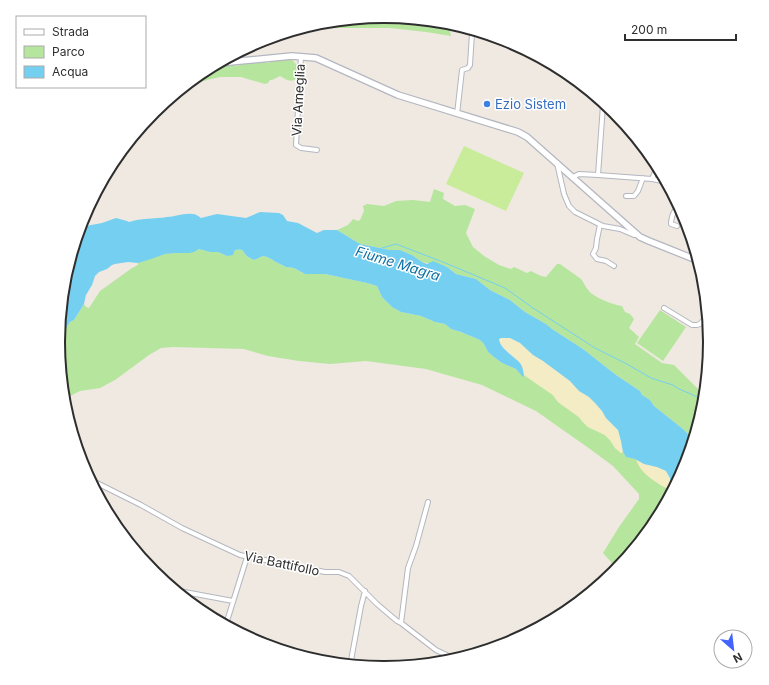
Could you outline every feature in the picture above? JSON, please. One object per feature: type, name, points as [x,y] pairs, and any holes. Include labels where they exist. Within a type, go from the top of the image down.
[{"type":"main road","points":[[233,61],[279,56],[316,58],[398,95],[518,132],[527,137],[637,234],[649,241],[693,258]]},
{"type":"street","points":[[457,114],[462,70],[468,68],[470,65],[472,35]]},
{"type":"street","name":"Via Ameglia","points":[[301,56],[296,145],[301,148],[317,150]]},
{"type":"street","points":[[598,175],[603,110]]},
{"type":"street","points":[[557,163],[564,194],[569,206],[575,212],[600,225],[637,234]]},
{"type":"street","points":[[652,179],[655,173]]},
{"type":"street","points":[[573,177],[579,174],[659,180]]},
{"type":"street","points":[[626,196],[634,196],[638,191],[643,178]]},
{"type":"street","points":[[675,210],[670,222],[671,224],[677,226]]},
{"type":"street","points":[[600,225],[596,248],[593,254],[597,259],[606,260],[614,266]]},
{"type":"street","points":[[664,308],[692,325],[700,324],[703,320]]},
{"type":"street","name":"Via Battifollo","points":[[98,483],[182,528],[240,555],[325,572],[338,572],[349,576],[396,621],[401,623],[436,650],[448,656]]},
{"type":"street","points":[[401,623],[408,568],[416,546],[428,502]]},
{"type":"street","points":[[227,620],[246,557]]},
{"type":"street","points":[[351,660],[365,591]]},
{"type":"street","points":[[185,592],[234,601]]},
{"type":"green space","points":[[364,24],[405,24],[450,30],[451,36],[426,32],[390,28],[329,28]]},
{"type":"green space","points":[[291,59],[301,67],[300,80],[296,79],[290,81],[280,76],[265,84],[241,77],[220,77],[199,82],[230,63],[233,63],[236,66],[265,60],[269,63],[271,60]]},
{"type":"green space","points":[[464,146],[524,173],[506,211],[446,184]]},
{"type":"green space","points":[[434,189],[444,193],[443,199],[455,206],[465,205],[475,209],[466,233],[473,247],[499,265],[511,269],[514,267],[527,273],[531,271],[546,277],[557,264],[560,264],[581,279],[591,293],[599,298],[622,306],[625,312],[630,314],[634,319],[629,328],[639,337],[635,344],[662,363],[674,365],[700,391],[690,436],[654,406],[650,400],[642,395],[640,391],[616,375],[583,349],[525,312],[510,300],[490,290],[476,279],[456,274],[447,267],[422,262],[412,255],[400,250],[390,250],[360,244],[337,230],[348,225],[353,219],[358,221],[360,220],[364,211],[363,206],[367,204],[384,206],[396,201],[413,200],[430,202]]},
{"type":"green space","points":[[199,249],[210,252],[218,252],[227,256],[233,254],[235,250],[240,250],[254,260],[263,256],[267,257],[286,267],[294,268],[305,274],[325,274],[377,286],[382,297],[392,307],[401,312],[421,316],[435,322],[445,324],[451,329],[480,340],[488,352],[494,357],[502,363],[516,369],[523,376],[524,375],[553,395],[558,402],[579,417],[588,427],[605,435],[615,448],[621,453],[623,452],[626,457],[636,459],[646,474],[668,489],[638,537],[613,565],[603,553],[639,499],[639,494],[613,466],[536,411],[482,385],[426,369],[366,361],[330,364],[268,356],[244,349],[173,347],[161,348],[115,380],[100,388],[80,391],[70,396],[66,363],[66,328],[70,322],[74,320],[84,304],[89,308],[100,291],[138,265],[138,263],[165,254],[195,251]]},
{"type":"green space","points":[[660,310],[686,327],[663,361],[637,343]]},
{"type":"sand","points":[[505,337],[520,343],[533,355],[570,381],[579,391],[596,403],[606,418],[618,430],[623,452],[621,453],[615,448],[605,435],[588,427],[579,417],[558,402],[553,395],[524,375],[520,363],[499,342],[499,339]]},
{"type":"sand","points":[[636,459],[644,464],[667,471],[671,484],[668,489],[655,482],[638,465]]},
{"type":"water","name":"Fiume Magra","points":[[260,212],[279,213],[283,215],[287,221],[298,223],[317,233],[324,230],[337,230],[360,244],[390,250],[400,250],[427,264],[433,261],[447,267],[456,274],[476,279],[490,290],[510,300],[525,312],[583,349],[616,375],[640,391],[642,395],[650,400],[654,406],[690,436],[680,465],[671,484],[670,478],[666,471],[626,457],[623,452],[618,430],[606,418],[595,403],[579,391],[570,381],[533,355],[520,343],[510,338],[499,339],[502,346],[521,364],[524,375],[523,377],[516,369],[502,363],[488,352],[480,340],[451,329],[445,324],[435,322],[421,316],[401,312],[392,307],[382,297],[377,286],[325,274],[305,274],[294,268],[286,267],[267,257],[263,256],[254,260],[240,250],[235,250],[233,255],[227,256],[218,252],[210,252],[199,249],[189,253],[165,254],[138,263],[128,262],[112,265],[95,276],[86,295],[84,304],[74,320],[70,322],[66,328],[71,280],[87,226],[102,223],[116,218],[129,222],[189,214],[195,214],[201,218],[217,214],[246,218]]},
{"type":"waterway","name":"Fiume Magra","points":[[382,248],[396,244],[505,288],[595,348],[651,378],[673,385],[699,398]]},
{"type":"place","name":"Ezio Sistem","points":[[487,104]]}]
